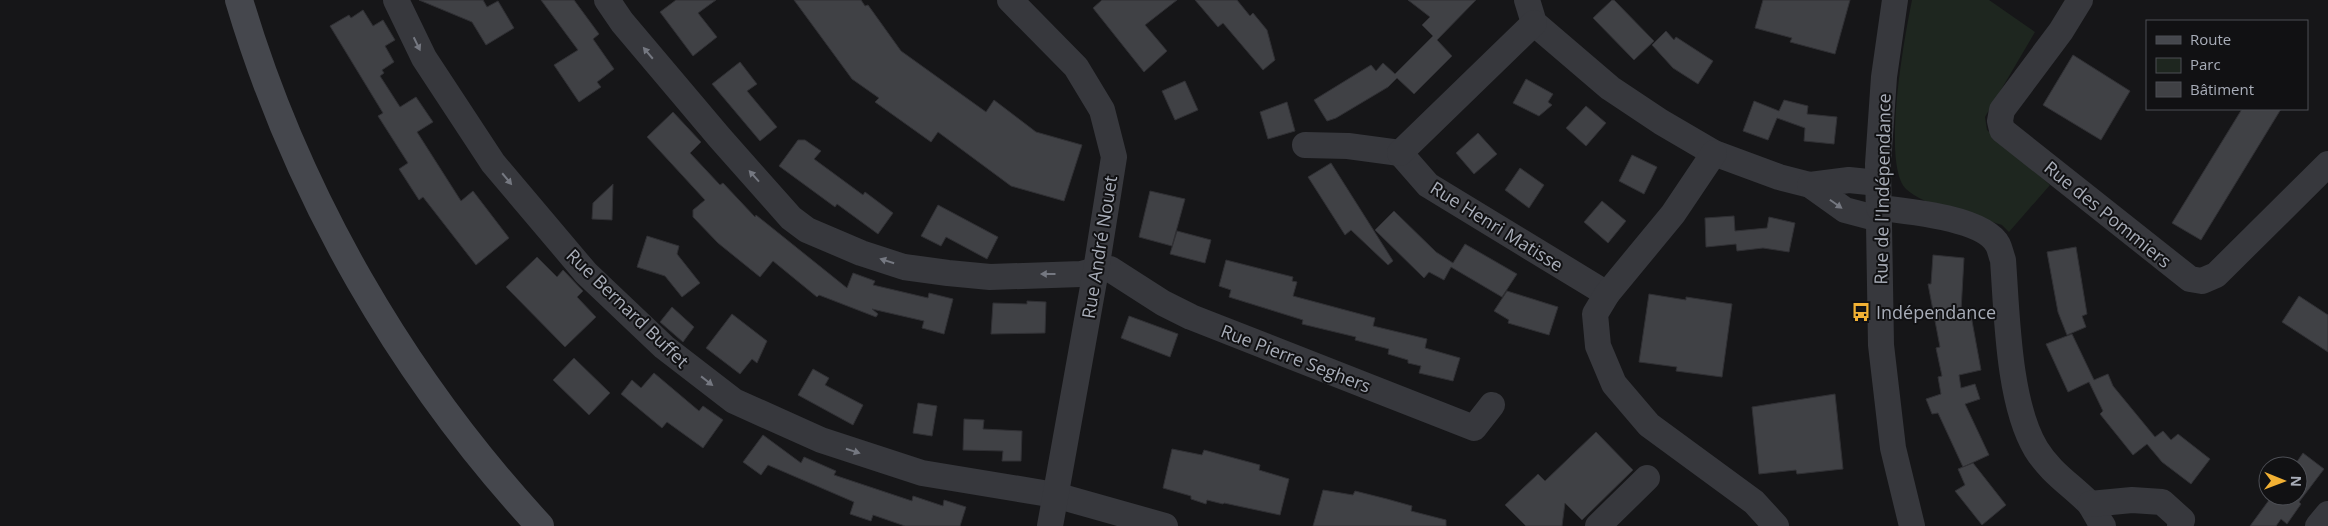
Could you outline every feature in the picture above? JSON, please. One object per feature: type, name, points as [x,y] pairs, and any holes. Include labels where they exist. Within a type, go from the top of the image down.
[{"type":"main road","points":[[239,0],[253,47],[279,116],[318,202],[356,274],[389,329],[433,394],[516,500],[540,526]]},
{"type":"street","name":"Rue Bernard Buffet","points":[[396,0],[424,58],[494,163],[586,273],[664,347],[734,401],[775,422],[820,440],[922,474],[1055,495],[1165,526]]},
{"type":"street","points":[[607,0],[622,22],[720,138],[791,218],[807,230],[852,250],[904,267],[990,277],[1081,274],[1096,270]]},
{"type":"street","name":"Rue André Nouet","points":[[1010,0],[1076,67],[1102,110],[1114,157],[1096,270],[1050,526]]},
{"type":"street","name":"Rue de l'Indépendance","points":[[1895,0],[1884,77],[1879,203],[1882,355],[1893,448],[1912,526]]},
{"type":"street","name":"Rue des Pommiers","points":[[2080,0],[2061,30],[2002,110],[2000,121],[2002,130],[2190,279],[2202,281],[2216,275],[2328,164]]},
{"type":"street","points":[[1305,145],[1348,146],[1400,153],[1531,12],[1610,88],[1697,145],[1779,177],[1810,185],[1845,210],[1879,203]]},
{"type":"street","name":"Rue Henri Matisse","points":[[1400,153],[1428,185],[1607,294]]},
{"type":"street","points":[[1714,153],[1673,214],[1607,294],[1595,314],[1598,346],[1614,384],[1650,426],[1754,502],[1776,526]]},
{"type":"street","points":[[1810,185],[1849,180],[1879,203],[1961,222],[1984,231],[1998,244],[2003,260],[2013,376],[2023,415],[2036,448],[2054,473],[2096,515],[2132,500],[2162,502],[2182,520],[2180,526]]},
{"type":"street","name":"Rue Pierre Seghers","points":[[1096,270],[1110,269],[1163,303],[1191,317],[1474,428],[1492,405]]},
{"type":"street","points":[[1598,526],[1647,478]]},
{"type":"street","points":[[2318,526],[2328,514]]},
{"type":"green space","points":[[1912,0],[1989,0],[2035,32],[1985,117],[1987,130],[2050,185],[2009,232],[2002,225],[1925,201],[1906,189],[1899,175],[1895,154],[1897,98],[1900,68]]},
{"type":"building","points":[[419,0],[483,0],[487,7],[498,1],[514,28],[486,45],[472,22]]},
{"type":"building","points":[[541,0],[574,0],[599,34],[593,39],[614,69],[597,82],[601,87],[579,102],[554,65],[578,50]]},
{"type":"building","points":[[676,0],[716,0],[698,13],[717,37],[693,56],[660,12]]},
{"type":"building","points":[[794,0],[861,0],[865,6],[868,5],[901,51],[986,112],[994,100],[1036,132],[1082,145],[1064,201],[1011,186],[938,132],[931,142],[875,102],[879,98],[852,79]]},
{"type":"building","points":[[1102,0],[1177,0],[1145,25],[1167,51],[1144,72],[1093,8]]},
{"type":"building","points":[[1195,0],[1237,0],[1250,16],[1253,13],[1267,30],[1275,60],[1263,70],[1223,23],[1218,27]]},
{"type":"building","points":[[1408,0],[1476,0],[1437,40],[1452,56],[1414,94],[1397,78],[1388,87],[1336,118],[1327,121],[1314,100],[1371,65],[1376,71],[1383,63],[1395,74],[1433,36],[1422,25],[1430,17]]},
{"type":"building","points":[[1612,0],[1654,41],[1634,60],[1593,18]]},
{"type":"building","points":[[1763,0],[1850,0],[1835,54],[1790,42],[1792,38],[1755,28]]},
{"type":"building","points":[[363,10],[373,26],[383,20],[395,40],[385,46],[394,62],[382,70],[384,73],[380,76],[400,107],[416,97],[433,122],[417,132],[461,201],[473,191],[509,238],[476,265],[423,197],[419,200],[399,169],[408,163],[378,116],[383,113],[330,26],[349,15],[351,18]]},
{"type":"building","points":[[1666,31],[1674,40],[1676,37],[1713,61],[1698,84],[1673,68],[1652,45]]},
{"type":"building","points":[[2073,55],[2130,91],[2101,140],[2043,105]]},
{"type":"building","points":[[740,62],[757,84],[747,91],[777,127],[760,141],[712,84]]},
{"type":"building","points":[[1526,79],[1553,94],[1548,102],[1552,105],[1539,116],[1513,103]]},
{"type":"building","points":[[1185,81],[1198,110],[1175,120],[1162,91]]},
{"type":"building","points":[[1784,100],[1808,106],[1807,114],[1837,117],[1834,144],[1804,141],[1805,128],[1777,118],[1768,140],[1743,131],[1754,101],[1779,111]]},
{"type":"building","points":[[1287,102],[1295,131],[1268,139],[1260,112]]},
{"type":"building","points":[[1586,106],[1606,123],[1586,146],[1566,128]]},
{"type":"building","points":[[2241,110],[2280,110],[2201,240],[2172,223]]},
{"type":"building","points":[[673,112],[701,142],[690,153],[720,185],[723,183],[755,217],[756,215],[847,288],[853,273],[875,281],[873,285],[928,298],[929,293],[953,299],[944,334],[922,328],[924,321],[872,309],[878,314],[876,317],[819,295],[817,297],[773,261],[760,277],[718,243],[693,217],[693,210],[705,200],[647,137]]},
{"type":"building","points":[[1478,133],[1497,154],[1474,174],[1456,153]]},
{"type":"building","points":[[798,140],[805,140],[821,151],[814,159],[863,195],[865,192],[893,213],[878,234],[837,204],[835,207],[779,166]]},
{"type":"building","points":[[1632,155],[1657,167],[1644,194],[1619,181]]},
{"type":"building","points":[[1331,163],[1393,261],[1388,265],[1351,230],[1345,235],[1308,177]]},
{"type":"building","points":[[1520,168],[1544,185],[1529,208],[1505,190]]},
{"type":"building","points":[[613,184],[612,220],[592,219],[593,203]]},
{"type":"building","points":[[1150,191],[1185,199],[1172,246],[1139,237]]},
{"type":"building","points":[[1602,201],[1626,221],[1608,243],[1584,222]]},
{"type":"building","points":[[938,205],[998,237],[987,259],[946,237],[941,246],[921,236]]},
{"type":"building","points":[[1394,211],[1436,252],[1453,263],[1465,244],[1517,274],[1502,297],[1451,267],[1444,280],[1429,272],[1424,278],[1375,230]]},
{"type":"building","points":[[1734,216],[1735,231],[1767,228],[1769,217],[1795,223],[1789,252],[1763,248],[1737,251],[1736,244],[1706,247],[1705,218]]},
{"type":"building","points":[[1177,231],[1211,240],[1205,263],[1170,254]]},
{"type":"building","points":[[647,236],[679,246],[677,254],[700,283],[682,297],[665,276],[637,267]]},
{"type":"building","points":[[2076,247],[2087,314],[2082,316],[2086,327],[2067,335],[2058,312],[2047,252]]},
{"type":"building","points":[[1933,255],[1964,258],[1961,311],[1970,310],[1981,370],[1959,375],[1961,388],[1975,384],[1980,399],[1965,404],[1989,455],[1963,467],[1938,413],[1932,414],[1926,399],[1941,394],[1938,377],[1942,376],[1936,348],[1940,347],[1928,284],[1931,284]]},
{"type":"building","points":[[537,257],[557,277],[563,270],[565,272],[583,291],[577,297],[596,317],[565,347],[506,287]]},
{"type":"building","points":[[1226,260],[1293,277],[1292,281],[1297,282],[1293,296],[1375,318],[1373,326],[1427,339],[1425,348],[1460,358],[1453,381],[1419,373],[1421,366],[1408,363],[1408,360],[1388,354],[1389,349],[1355,340],[1356,337],[1302,324],[1303,320],[1229,297],[1231,290],[1219,286]]},
{"type":"building","points":[[1507,291],[1558,307],[1549,335],[1508,323],[1509,320],[1494,311]]},
{"type":"building","points":[[1649,294],[1686,300],[1686,297],[1732,304],[1722,377],[1676,371],[1677,367],[1639,362]]},
{"type":"building","points":[[2299,296],[2328,315],[2328,352],[2282,322]]},
{"type":"building","points":[[1027,301],[1046,302],[1045,333],[991,334],[993,303],[1027,304]]},
{"type":"building","points":[[672,307],[694,327],[683,342],[660,322]]},
{"type":"building","points":[[732,314],[767,341],[757,363],[752,359],[740,374],[706,348]]},
{"type":"building","points":[[1129,316],[1178,334],[1170,357],[1121,338]]},
{"type":"building","points":[[2072,334],[2094,380],[2108,374],[2113,386],[2155,437],[2163,431],[2171,440],[2178,434],[2210,459],[2191,484],[2162,462],[2147,444],[2133,455],[2100,414],[2103,411],[2089,382],[2068,392],[2046,344]]},
{"type":"building","points":[[574,358],[610,393],[589,415],[553,380]]},
{"type":"building","points":[[813,369],[829,378],[825,385],[863,405],[853,425],[798,395]]},
{"type":"building","points":[[654,373],[699,411],[703,406],[723,420],[703,448],[667,422],[662,428],[621,394],[632,380],[641,388]]},
{"type":"building","points":[[1835,394],[1843,469],[1797,474],[1796,470],[1759,474],[1752,407]]},
{"type":"building","points":[[918,403],[937,406],[932,436],[913,433]]},
{"type":"building","points":[[964,419],[984,420],[983,429],[1022,431],[1021,461],[1002,461],[1003,451],[963,450]]},
{"type":"building","points":[[1596,432],[1633,470],[1582,520],[1565,503],[1562,526],[1526,526],[1505,505],[1538,474],[1545,481]]},
{"type":"building","points":[[763,435],[801,463],[804,457],[836,471],[834,475],[912,501],[913,496],[943,506],[944,500],[966,507],[960,526],[905,526],[873,515],[871,521],[850,514],[854,502],[768,465],[761,475],[743,462]]},
{"type":"building","points":[[1172,449],[1202,455],[1204,450],[1260,465],[1259,470],[1289,479],[1280,515],[1207,500],[1206,504],[1191,499],[1191,496],[1163,488]]},
{"type":"building","points":[[2308,457],[2324,469],[2308,490]]},
{"type":"building","points":[[1973,463],[2006,505],[1982,525],[1955,491],[1965,485],[1958,469]]},
{"type":"building","points":[[1323,490],[1353,495],[1355,491],[1412,506],[1411,511],[1446,520],[1446,526],[1313,526]]},
{"type":"building","points":[[2265,506],[2300,506],[2287,524],[2281,519],[2276,526],[2250,526]]},
{"type":"place","name":"Indépendance","points":[[1861,312]]}]
